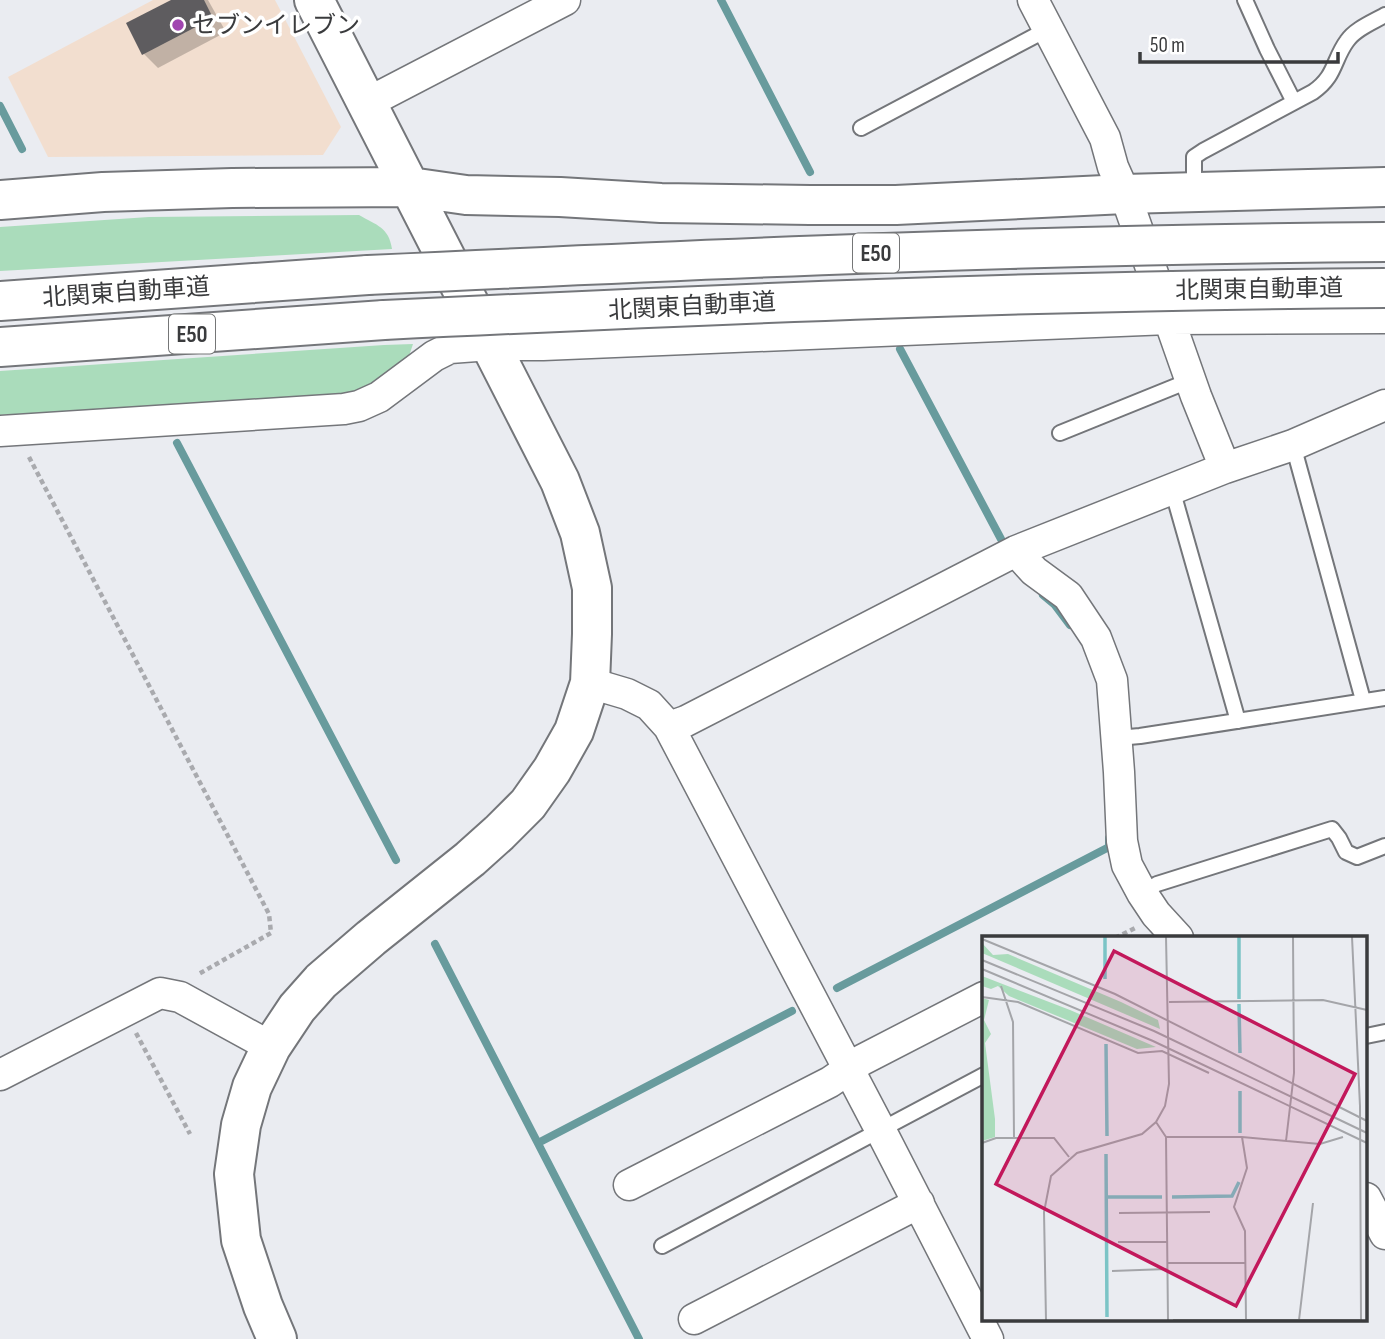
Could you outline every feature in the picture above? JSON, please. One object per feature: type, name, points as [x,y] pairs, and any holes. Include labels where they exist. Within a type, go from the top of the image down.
[{"type":"main road","points":[[277,1339],[241,1240],[234,1174],[241,1125],[252,1087],[271,1047],[297,1008],[321,981],[470,859],[528,804],[574,731],[590,683],[592,634],[592,588],[580,533],[560,481],[314,0]]},
{"type":"main road","points":[[0,200],[129,191],[410,187],[466,195],[661,203],[896,205],[1125,194],[1385,187]]},
{"type":"main road","name":"北関東自動車道","points":[[0,301],[368,275],[776,256],[1212,243],[1385,242]]},
{"type":"main road","name":"北関東自動車道","points":[[0,347],[384,320],[786,301],[1221,289],[1385,288]]},
{"type":"street","points":[[368,103],[565,0]]},
{"type":"street","points":[[1033,0],[1105,138],[1113,167],[1225,468]]},
{"type":"street","points":[[13,430],[351,408],[379,397],[434,356],[450,348],[1169,319],[1385,318]]},
{"type":"street","points":[[669,727],[686,721],[1016,551],[1225,468],[1293,445],[1385,405]]},
{"type":"street","points":[[1016,551],[1034,571],[1068,596],[1096,638],[1112,680],[1122,841],[1127,865],[1156,914],[1176,936]]},
{"type":"street","points":[[590,683],[627,694],[649,705],[669,727],[919,1203],[977,1298],[978,1335]]},
{"type":"street","points":[[0,1075],[160,993],[180,997],[271,1047]]},
{"type":"street","points":[[629,1185],[830,1082],[862,1060],[982,999]]},
{"type":"street","points":[[1368,1202],[1385,1234]]},
{"type":"street","points":[[694,1319],[919,1203]]},
{"type":"lane","points":[[1245,0],[1294,102]]},
{"type":"lane","points":[[1194,193],[1195,157],[1323,86],[1348,39],[1385,15]]},
{"type":"lane","points":[[861,128],[1048,29]]},
{"type":"lane","points":[[1060,433],[1191,380]]},
{"type":"lane","points":[[1293,445],[1363,700]]},
{"type":"lane","points":[[1172,489],[1238,721]]},
{"type":"lane","points":[[1117,738],[1385,698]]},
{"type":"lane","points":[[1142,893],[1157,884],[1332,829],[1346,852],[1357,857],[1385,846]]},
{"type":"lane","points":[[662,1246],[982,1076]]},
{"type":"path","points":[[13,430],[269,914],[271,933],[197,973],[180,997]]},
{"type":"path","points":[[124,1011],[190,1134]]},
{"type":"shaded area","points":[[153,0],[275,0],[341,127],[323,155],[48,157],[8,77]]},
{"type":"green space","points":[[359,215],[385,231],[392,249],[0,271],[0,227],[149,217]]},
{"type":"green space","points":[[413,344],[409,356],[363,390],[331,396],[0,415],[0,371]]},
{"type":"building","points":[[171,0],[204,0],[213,18],[142,55],[126,23]]},
{"type":"waterway","points":[[721,0],[810,172]]},
{"type":"waterway","points":[[0,106],[22,149]]},
{"type":"waterway","points":[[900,349],[1001,539]]},
{"type":"waterway","points":[[177,443],[396,860]]},
{"type":"waterway","points":[[1043,595],[1055,605],[1070,625]]},
{"type":"waterway","points":[[837,988],[1109,847],[1109,838]]},
{"type":"waterway","points":[[435,944],[639,1339]]},
{"type":"waterway","points":[[538,1143],[792,1011]]},
{"type":"place","name":"セブンイレブン","points":[[178,25]]}]
